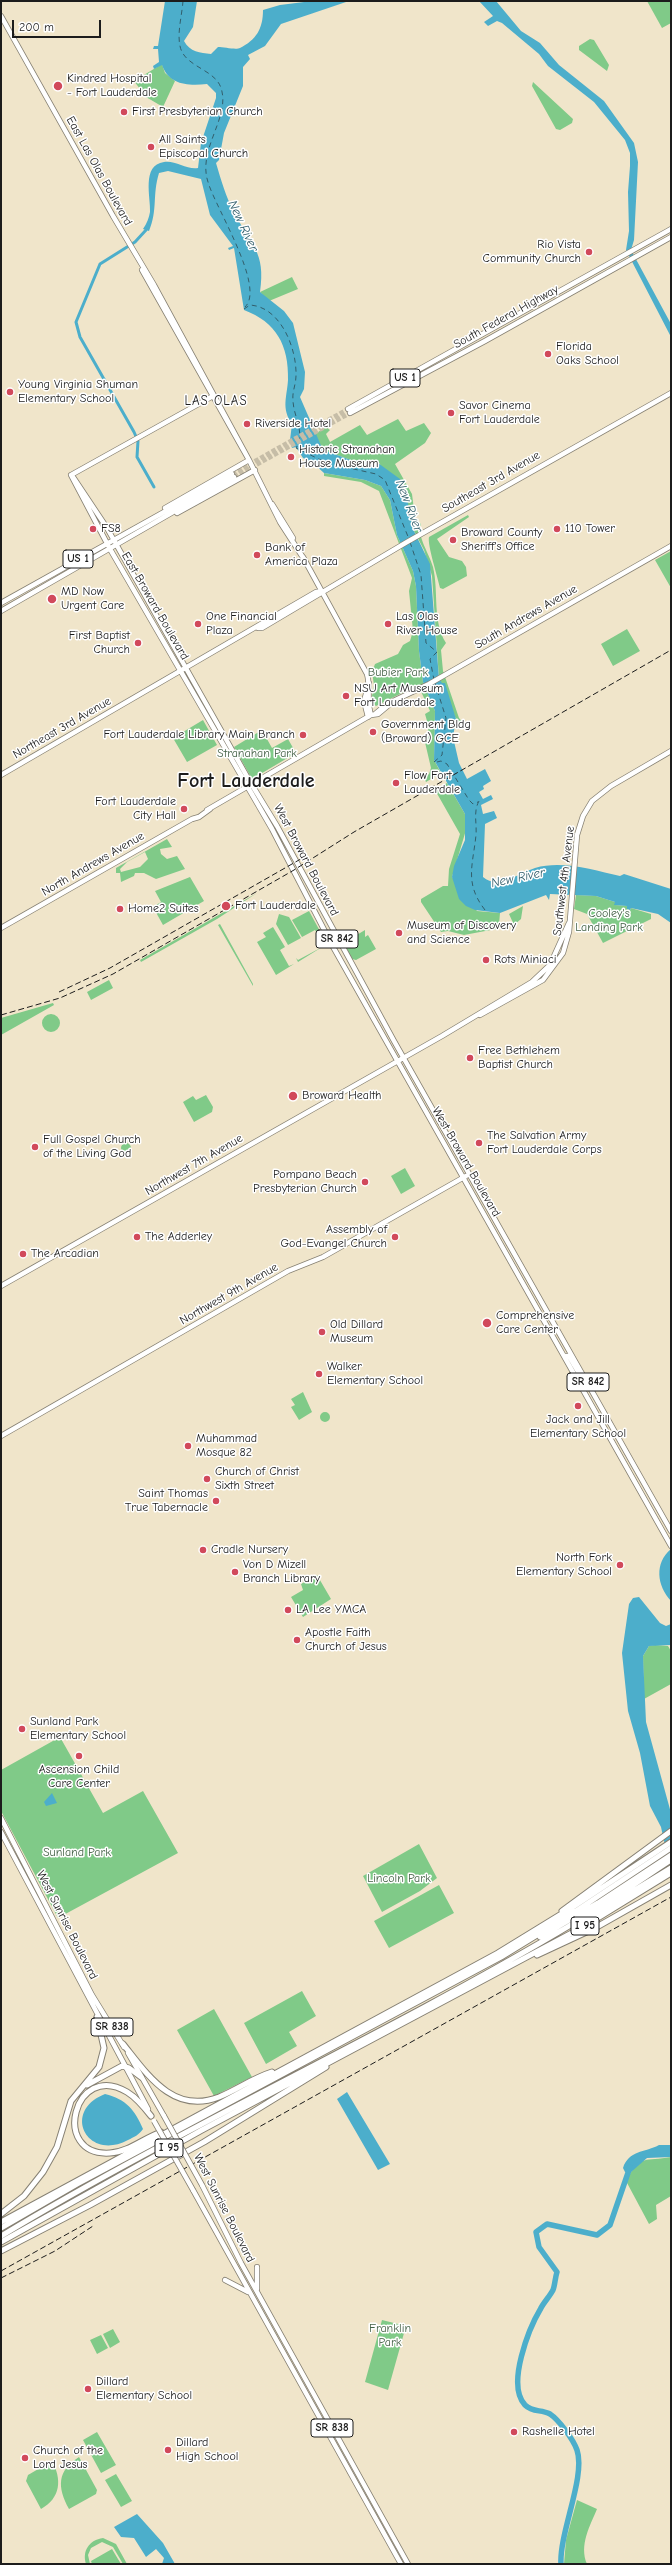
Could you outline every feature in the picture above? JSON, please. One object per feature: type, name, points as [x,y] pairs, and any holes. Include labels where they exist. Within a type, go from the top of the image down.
[{"type":"highway","points":[[545,1924],[671,1831]]},
{"type":"highway","name":"I 95","points":[[1,2222],[283,2069],[499,1955],[671,1842]]},
{"type":"highway","points":[[510,1952],[671,1848]]},
{"type":"highway","points":[[505,1966],[570,1926],[655,1868],[671,1855]]},
{"type":"highway","points":[[499,1955],[510,1952],[578,1915],[655,1868],[671,1860]]},
{"type":"highway","points":[[660,1878],[671,1868]]},
{"type":"highway","name":"I 95","points":[[1,2242],[75,2199],[486,1976],[598,1919],[660,1878],[671,1873]]},
{"type":"highway","points":[[505,1966],[595,1928],[669,1886]]},
{"type":"highway","points":[[1,2228],[77,2184],[481,1965]]},
{"type":"highway","points":[[1,2236],[214,2117],[486,1976]]},
{"type":"highway","points":[[1,2214],[24,2196],[43,2172],[57,2147],[70,2104],[95,2073],[103,2055],[103,2042],[97,2017]]},
{"type":"highway","points":[[123,2044],[153,2082],[172,2094],[189,2099],[217,2098],[256,2077],[283,2069]]},
{"type":"highway","points":[[1,2251],[220,2133],[317,2074],[339,2057]]},
{"type":"highway","points":[[81,2089],[124,2066],[141,2077]]},
{"type":"highway","points":[[151,2116],[129,2093],[117,2087],[107,2086],[96,2088],[83,2097],[76,2109],[74,2121],[78,2136],[85,2145],[94,2151],[108,2153],[120,2151],[153,2135],[177,2126]]},
{"type":"main road","name":"East Las Olas Boulevard","points":[[1,16],[255,470],[283,527],[304,559],[365,667],[370,688],[368,702],[371,716]]},
{"type":"main road","name":"US 1","points":[[599,269],[671,229]]},
{"type":"main road","points":[[651,248],[659,236]]},
{"type":"main road","name":"South Federal Highway","points":[[599,269],[349,411],[671,237]]},
{"type":"main road","points":[[593,280],[599,269]]},
{"type":"main road","points":[[584,285],[589,275]]},
{"type":"main road","name":"Southeast 3rd Avenue","points":[[181,671],[258,628],[262,628],[322,591],[473,504],[671,393]]},
{"type":"main road","name":"East Broward Boulevard","points":[[213,395],[71,475],[110,549],[247,788]]},
{"type":"main road","points":[[156,516],[168,506],[249,460]]},
{"type":"main road","points":[[159,522],[255,470]]},
{"type":"main road","name":"US 1","points":[[1,603],[156,516],[233,476],[159,522],[1,611]]},
{"type":"main road","name":"East Broward Boulevard","points":[[78,487],[114,539],[252,785]]},
{"type":"main road","name":"South Andrews Avenue","points":[[252,785],[371,716],[378,714],[390,704],[510,638],[671,546]]},
{"type":"main road","name":"Northeast 3rd Avenue","points":[[1,775],[181,671]]},
{"type":"main road","points":[[218,738],[229,745]]},
{"type":"main road","name":"Southwest 4th Avenue","points":[[479,1015],[492,1010],[543,980],[557,963],[567,944],[575,847],[583,816],[598,796],[671,751]]},
{"type":"main road","name":"North Andrews Avenue","points":[[1,928],[252,785]]},
{"type":"main road","name":"West Broward Boulevard","points":[[252,785],[278,826],[403,1058],[605,1412],[671,1532]]},
{"type":"main road","name":"West Broward Boulevard","points":[[247,788],[297,874],[332,945],[582,1384],[671,1546]]},
{"type":"main road","points":[[297,874],[306,878]]},
{"type":"main road","points":[[479,1015],[541,976],[557,954],[569,921]]},
{"type":"main road","name":"Northwest 7th Avenue","points":[[1,1286],[479,1015]]},
{"type":"main road","name":"Northwest 9th Avenue","points":[[1,1436],[288,1271],[323,1257],[469,1174]]},
{"type":"main road","points":[[565,1356],[569,1356],[579,1373],[586,1379]]},
{"type":"main road","points":[[582,1384],[587,1386],[601,1409],[605,1412]]},
{"type":"main road","name":"West Sunrise Boulevard","points":[[1,1818],[92,1995],[123,2044],[164,2116],[258,2293],[408,2564]]},
{"type":"main road","name":"West Sunrise Boulevard","points":[[1,1832],[97,2017],[400,2564]]},
{"type":"main road","points":[[257,2267],[258,2293]]},
{"type":"main road","points":[[225,2280],[250,2292]]},
{"type":"green space","points":[[647,1],[671,1],[671,23],[662,28]]},
{"type":"green space","points":[[590,39],[594,40],[609,65],[607,71],[579,50],[579,46]]},
{"type":"green space","points":[[162,64],[165,73],[175,81],[163,107],[146,97],[134,81]]},
{"type":"green space","points":[[533,82],[573,119],[572,123],[560,130],[556,129],[532,86]]},
{"type":"green space","points":[[292,277],[298,289],[269,301],[260,292]]},
{"type":"green space","points":[[398,419],[406,431],[424,423],[431,433],[425,443],[395,464],[412,494],[415,518],[421,524],[420,534],[433,567],[437,616],[446,643],[441,650],[443,671],[459,718],[463,723],[457,727],[456,719],[439,679],[432,576],[424,550],[413,529],[408,507],[379,463],[351,460],[323,450],[315,434],[326,427],[330,430],[326,434],[330,442],[360,425],[367,435]]},
{"type":"green space","name":"Bubier Park","points":[[324,473],[365,480],[381,486],[390,500],[397,535],[413,571],[416,586],[419,651],[423,682],[435,711],[434,760],[441,773],[426,782],[424,778],[429,774],[431,768],[424,738],[429,728],[425,714],[430,711],[418,685],[376,706],[371,702],[374,685],[372,672],[375,664],[398,654],[403,645],[410,641],[413,631],[409,591],[412,578],[379,491],[361,482],[324,476]]},
{"type":"green space","points":[[468,515],[469,517],[437,539],[449,557],[462,561],[466,567],[467,576],[443,589],[440,588],[431,554],[429,537]]},
{"type":"green space","points":[[671,551],[671,588],[655,560]]},
{"type":"green space","points":[[627,629],[640,651],[613,666],[601,644]]},
{"type":"green space","points":[[203,720],[217,745],[187,762],[173,738]]},
{"type":"green space","name":"Stranahan Park","points":[[262,730],[272,748],[288,739],[296,753],[252,779],[234,747]]},
{"type":"green space","points":[[447,783],[465,814],[466,830],[452,877],[477,911],[500,913],[499,925],[496,929],[464,935],[448,931],[441,932],[421,902],[421,899],[443,886],[448,886],[449,869],[460,834],[435,790]]},
{"type":"green space","points":[[167,839],[172,847],[160,849],[161,854],[167,859],[177,856],[185,869],[156,879],[144,873],[135,873],[134,876],[121,882],[120,873],[116,873],[116,868]],"holes":[[[145,852],[148,859],[140,867],[121,872],[120,869],[127,862]]]},
{"type":"green space","points":[[190,877],[204,901],[163,925],[153,907],[161,902],[155,891]]},
{"type":"green space","points":[[257,893],[217,919],[141,962],[140,960]]},
{"type":"green space","name":"Cooley's Landing Park","points":[[576,895],[596,896],[615,902],[615,905],[627,906],[627,909],[630,910],[631,908],[651,914],[651,919],[603,943],[587,914],[574,909]]},
{"type":"green space","points":[[523,906],[521,919],[514,925],[509,914]]},
{"type":"green space","points":[[309,911],[327,944],[324,946],[315,930],[302,937],[292,920]]},
{"type":"green space","points":[[279,914],[289,917],[301,938],[288,945],[276,924]]},
{"type":"green space","points":[[220,924],[253,984],[253,986],[218,925]]},
{"type":"green space","points":[[273,927],[285,947],[280,950],[289,966],[294,964],[276,975],[257,942],[266,937],[263,933]]},
{"type":"green space","points":[[365,930],[365,937],[368,935],[376,949],[356,960],[352,959],[344,945],[345,942]]},
{"type":"green space","points":[[322,947],[298,962],[296,958],[298,960]]},
{"type":"green space","points":[[109,980],[113,988],[91,1000],[87,992]]},
{"type":"green space","points":[[53,1003],[54,1005],[1,1035],[1,1018]]},
{"type":"green space","points":[[51,1014],[57,1017],[60,1023],[57,1029],[51,1032],[45,1029],[42,1023],[45,1017]]},
{"type":"green space","points":[[206,1095],[213,1107],[212,1112],[194,1122],[183,1102],[193,1096],[196,1100]]},
{"type":"green space","points":[[126,1143],[131,1148],[126,1153],[121,1148]]},
{"type":"green space","points":[[405,1168],[415,1186],[401,1194],[391,1176]]},
{"type":"green space","points":[[303,1392],[312,1412],[299,1420],[291,1407],[295,1405],[291,1399]]},
{"type":"green space","points":[[323,1412],[327,1412],[330,1417],[327,1422],[323,1422],[320,1419],[320,1415]]},
{"type":"green space","points":[[317,1575],[331,1599],[303,1617],[291,1597],[303,1590],[301,1584]]},
{"type":"green space","points":[[649,1646],[668,1646],[671,1651],[671,1684],[644,1699],[643,1656]]},
{"type":"green space","name":"Sunland Park","points":[[60,1737],[103,1813],[143,1791],[178,1853],[58,1918],[1,1811],[1,1770]]},
{"type":"green space","name":"Lincoln Park","points":[[419,1844],[437,1878],[420,1891],[382,1912],[363,1876]]},
{"type":"green space","points":[[439,1885],[454,1913],[389,1948],[374,1921]]},
{"type":"green space","points":[[302,1991],[316,2016],[289,2032],[297,2046],[266,2064],[244,2023]]},
{"type":"green space","points":[[214,2009],[252,2077],[214,2096],[177,2030]]},
{"type":"green space","points":[[671,2157],[671,2196],[656,2205],[657,2219],[649,2224],[626,2181],[631,2172],[640,2162],[649,2159]]},
{"type":"green space","name":"Franklin Park","points":[[382,2320],[406,2326],[388,2390],[365,2382]]},
{"type":"green space","points":[[113,2329],[120,2342],[110,2348],[103,2334]]},
{"type":"green space","points":[[101,2335],[108,2348],[97,2354],[90,2340]]},
{"type":"green space","points":[[97,2432],[116,2465],[101,2473],[83,2440]]},
{"type":"green space","points":[[79,2457],[97,2490],[96,2494],[69,2509],[62,2494],[61,2480],[66,2468]]},
{"type":"green space","points":[[52,2461],[57,2475],[58,2488],[53,2499],[48,2505],[41,2509],[26,2481],[28,2475]]},
{"type":"green space","points":[[116,2474],[132,2501],[121,2507],[105,2480]]},
{"type":"green space","points":[[577,2500],[597,2509],[586,2536],[584,2550],[587,2564],[564,2564],[566,2540]]},
{"type":"green space","points":[[103,2538],[116,2544],[127,2564],[123,2564],[113,2547],[102,2542],[91,2548],[88,2555],[90,2564],[86,2564],[85,2555],[88,2547],[94,2541]]},
{"type":"green space","points":[[112,2549],[121,2564],[92,2564],[91,2561]]},
{"type":"water","name":"New River","points":[[165,1],[197,1],[193,27],[184,41],[192,50],[211,54],[218,47],[238,49],[246,45],[258,33],[262,23],[263,10],[280,5],[312,1],[349,1],[281,24],[265,46],[248,55],[250,59],[243,67],[243,86],[224,133],[219,160],[216,163],[231,206],[240,224],[256,249],[261,267],[260,292],[284,311],[293,323],[305,372],[304,389],[300,397],[323,450],[351,460],[378,463],[400,479],[405,488],[413,529],[430,564],[439,679],[442,683],[445,683],[456,719],[453,737],[459,763],[467,779],[485,769],[491,781],[483,786],[484,789],[479,792],[483,799],[491,795],[493,799],[481,805],[483,814],[494,811],[497,818],[485,824],[483,877],[489,881],[502,881],[535,868],[556,865],[567,865],[620,876],[624,874],[671,889],[671,923],[658,914],[631,908],[630,910],[627,909],[627,906],[614,905],[615,902],[596,896],[550,894],[549,900],[546,895],[500,913],[475,910],[466,906],[459,899],[452,877],[454,866],[465,840],[465,814],[434,760],[435,711],[423,682],[419,651],[416,586],[413,571],[397,535],[390,500],[381,486],[365,480],[324,473],[313,463],[303,458],[296,447],[292,448],[290,440],[292,424],[286,408],[288,367],[283,346],[278,336],[265,321],[244,310],[234,248],[229,250],[228,248],[233,246],[210,215],[201,179],[168,171],[159,173],[152,223],[149,231],[143,229],[150,212],[149,183],[152,169],[157,164],[164,162],[190,168],[198,168],[201,143],[216,98],[216,93],[207,84],[193,85],[180,83],[169,77],[162,65],[154,69],[153,66],[159,62],[158,49],[153,49],[154,46],[158,46]]},
{"type":"water","points":[[479,1],[496,1],[521,31],[540,43],[559,65],[604,101],[634,143],[638,162],[634,240],[631,250],[671,324],[671,337],[626,250],[629,231],[628,192],[630,153],[625,140],[594,102],[548,66],[539,54],[502,23],[497,21],[488,26],[484,22],[493,16]]},
{"type":"water","points":[[671,1549],[671,1601],[663,1589],[659,1575],[662,1561]]},
{"type":"water","points":[[639,1597],[660,1623],[666,1626],[671,1624],[671,1645],[649,1646],[643,1656],[646,1722],[671,1813],[671,1873],[661,1827],[650,1806],[640,1753],[628,1711],[622,1653],[629,1604],[633,1598]]},
{"type":"water","points":[[52,1793],[57,1803],[46,1806],[44,1802]]},
{"type":"water","points":[[347,2092],[390,2164],[378,2170],[337,2099]]},
{"type":"water","points":[[105,2094],[124,2102],[137,2116],[143,2129],[134,2137],[113,2145],[101,2144],[91,2140],[85,2132],[82,2122],[84,2111],[92,2102]]},
{"type":"water","points":[[659,2145],[671,2145],[671,2157],[647,2158],[630,2173],[625,2172],[623,2168],[629,2158]]},
{"type":"water","points":[[137,2514],[163,2543],[175,2564],[162,2564],[164,2558],[156,2549],[146,2557],[134,2538],[121,2537],[114,2527]]},
{"type":"waterway","points":[[146,230],[135,242],[100,264],[76,322],[80,337],[134,432],[138,441],[137,457],[154,487]]},
{"type":"waterway","points":[[561,2564],[561,2552],[578,2475],[579,2461],[577,2450],[569,2435],[554,2417],[550,2414],[531,2409],[525,2405],[520,2396],[518,2384],[521,2356],[536,2317],[553,2290],[557,2272],[539,2247],[536,2232],[547,2224],[597,2235],[610,2225],[630,2167]]},
{"type":"ferry route","points":[[183,1],[179,35],[180,46],[183,53],[193,64],[213,76],[221,88],[223,99],[222,110],[210,145],[206,170],[212,194],[237,246],[244,265],[249,283],[250,297],[245,307]]},
{"type":"ferry route","points":[[244,309],[250,305],[261,308],[270,313],[285,331],[290,342],[296,365],[296,379],[293,397],[300,436],[296,448],[327,463],[376,474],[385,480],[409,539]]},
{"type":"ferry route","points":[[410,542],[421,575],[426,643],[437,652],[430,659],[434,680]]},
{"type":"ferry route","points":[[434,762],[442,755],[446,718],[435,683]]},
{"type":"ferry route","points":[[437,762],[441,761],[447,764],[469,800],[473,804],[478,802]]},
{"type":"ferry route","points":[[479,801],[476,813],[476,835],[472,865],[472,882],[478,900],[485,910]]},
{"type":"tunnel","points":[[232,474],[348,409]]},
{"type":"tunnel","points":[[234,477],[350,413]]},
{"type":"railway","points":[[1,1015],[60,998],[113,974],[294,870],[354,832],[671,650]]},
{"type":"railway","points":[[59,992],[110,968],[306,856]]},
{"type":"railway","points":[[1,2271],[671,1897]]},
{"type":"railway","points":[[1,2278],[55,2251],[93,2226]]},
{"type":"place","name":"Kindred Hospital - Fort Lauderdale","points":[[58,86]]},
{"type":"place","name":"First Presbyterian Church","points":[[124,112]]},
{"type":"place","name":"All Saints Episcopal Church","points":[[151,147]]},
{"type":"place","name":"Rio Vista Community Church","points":[[589,252]]},
{"type":"place","name":"Florida Oaks School","points":[[548,354]]},
{"type":"place","name":"Young Virginia Shuman Elementary School","points":[[10,392]]},
{"type":"place","name":"Savor Cinema Fort Lauderdale","points":[[451,413]]},
{"type":"place","name":"Riverside Hotel","points":[[247,424]]},
{"type":"place","name":"Historic Stranahan House Museum","points":[[291,457]]},
{"type":"place","name":"FS8","points":[[93,529]]},
{"type":"place","name":"110 Tower","points":[[557,529]]},
{"type":"place","name":"Broward County Sheriff's Office","points":[[453,540]]},
{"type":"place","name":"Bank of America Plaza","points":[[257,555]]},
{"type":"place","name":"MD Now Urgent Care","points":[[52,599]]},
{"type":"place","name":"One Financial Plaza","points":[[198,624]]},
{"type":"place","name":"Las Olas River House","points":[[388,624]]},
{"type":"place","name":"First Baptist Church","points":[[138,643]]},
{"type":"place","name":"NSU Art Museum Fort Lauderdale","points":[[346,696]]},
{"type":"place","name":"Government Bldg (Broward) GCE","points":[[373,732]]},
{"type":"place","name":"Fort Lauderdale Library Main Branch","points":[[303,735]]},
{"type":"place","name":"Flow Fort Lauderdale","points":[[396,783]]},
{"type":"place","name":"Fort Lauderdale City Hall","points":[[184,809]]},
{"type":"place","name":"Fort Lauderdale","points":[[226,906]]},
{"type":"place","name":"Home2 Suites","points":[[120,909]]},
{"type":"place","name":"Museum of Discovery and Science","points":[[399,933]]},
{"type":"place","name":"Rots Miniaci","points":[[486,960]]},
{"type":"place","name":"Free Bethlehem Baptist Church","points":[[470,1058]]},
{"type":"place","name":"Broward Health","points":[[293,1096]]},
{"type":"place","name":"The Salvation Army Fort Lauderdale Corps","points":[[479,1143]]},
{"type":"place","name":"Full Gospel Church of the Living God","points":[[35,1147]]},
{"type":"place","name":"Pompano Beach Presbyterian Church","points":[[365,1182]]},
{"type":"place","name":"The Adderley","points":[[137,1237]]},
{"type":"place","name":"Assembly of God-Evangel Church","points":[[395,1237]]},
{"type":"place","name":"The Arcadian","points":[[23,1254]]},
{"type":"place","name":"Comprehensive Care Center","points":[[487,1323]]},
{"type":"place","name":"Old Dillard Museum","points":[[322,1332]]},
{"type":"place","name":"Walker Elementary School","points":[[319,1374]]},
{"type":"place","name":"Jack and Jill Elementary School","points":[[578,1406]]},
{"type":"place","name":"Muhammad Mosque 82","points":[[188,1446]]},
{"type":"place","name":"Church of Christ Sixth Street","points":[[207,1479]]},
{"type":"place","name":"Saint Thomas True Tabernacle","points":[[216,1501]]},
{"type":"place","name":"Cradle Nursery","points":[[203,1550]]},
{"type":"place","name":"North Fork Elementary School","points":[[620,1565]]},
{"type":"place","name":"Von D Mizell Branch Library","points":[[235,1572]]},
{"type":"place","name":"LA Lee YMCA","points":[[288,1610]]},
{"type":"place","name":"Apostle Faith Church of Jesus","points":[[297,1640]]},
{"type":"place","name":"Sunland Park Elementary School","points":[[22,1729]]},
{"type":"place","name":"Ascension Child Care Center","points":[[79,1756]]},
{"type":"place","name":"Dillard Elementary School","points":[[88,2389]]},
{"type":"place","name":"Rashelle Hotel","points":[[514,2432]]},
{"type":"place","name":"Dillard High School","points":[[168,2450]]},
{"type":"place","name":"Church of the Lord Jesus","points":[[25,2458]]},
{"type":"district","name":"LAS OLAS","points":[[216,401]]},
{"type":"district","name":"Fort Lauderdale","points":[[246,781]]}]
